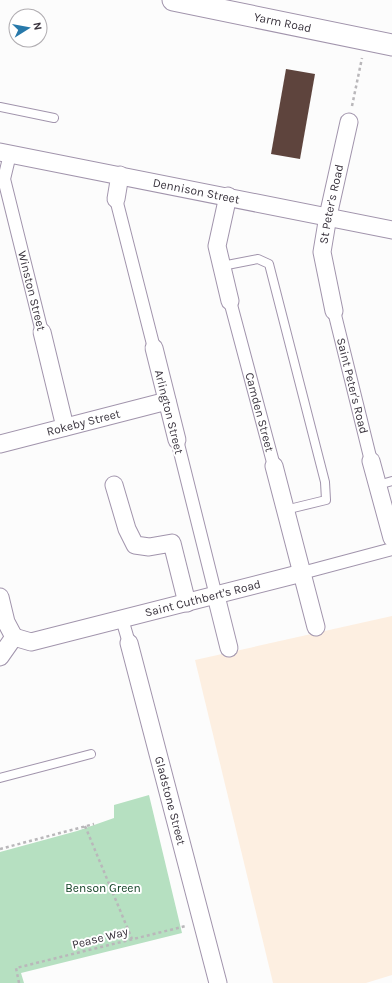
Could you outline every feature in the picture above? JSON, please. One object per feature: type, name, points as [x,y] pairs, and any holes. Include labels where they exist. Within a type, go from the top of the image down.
[{"type":"street","name":"Yarm Road","points":[[173,0],[392,45]]},
{"type":"street","name":"St Peter's Road","points":[[334,311],[322,252],[328,216],[349,122]]},
{"type":"street","name":"Dennison Street","points":[[5,153],[228,196],[392,230]]},
{"type":"street","name":"Winston Street","points":[[5,153],[4,179],[65,427]]},
{"type":"street","name":"Arlington Street","points":[[120,175],[116,200],[229,648]]},
{"type":"street","name":"Camden Street","points":[[228,196],[217,246],[230,301],[316,627]]},
{"type":"street","name":"Saint Peter's Road","points":[[334,311],[371,461]]},
{"type":"street","name":"Rokeby Street","points":[[0,444],[167,401]]},
{"type":"street","points":[[371,461],[385,483],[392,538]]},
{"type":"street","points":[[114,485],[127,529],[136,545],[149,547],[172,543],[187,603]]},
{"type":"street","name":"Saint Cuthbert's Road","points":[[14,637],[31,642],[216,596],[392,549]]},
{"type":"street","points":[[0,597],[6,622],[14,637],[0,657]]},
{"type":"street","name":"Gladstone Street","points":[[122,619],[218,983]]},
{"type":"lane","points":[[0,107],[54,118]]},
{"type":"lane","points":[[222,266],[258,259],[269,264],[325,482],[326,500],[285,510]]},
{"type":"lane","points":[[0,778],[90,754]]},
{"type":"path","points":[[349,122],[366,40]]},
{"type":"path","points":[[0,849],[94,824]]},
{"type":"path","points":[[85,826],[132,939]]},
{"type":"path","name":"Pease Way","points":[[19,983],[16,968],[202,922]]},
{"type":"shaded area","points":[[392,616],[392,975],[366,983],[273,983],[195,660]]},
{"type":"green space","name":"Benson Green","points":[[149,795],[182,933],[21,973],[24,983],[0,983],[0,852],[77,831],[114,818],[114,805]]},
{"type":"building","points":[[286,69],[315,74],[300,159],[271,154]]}]
